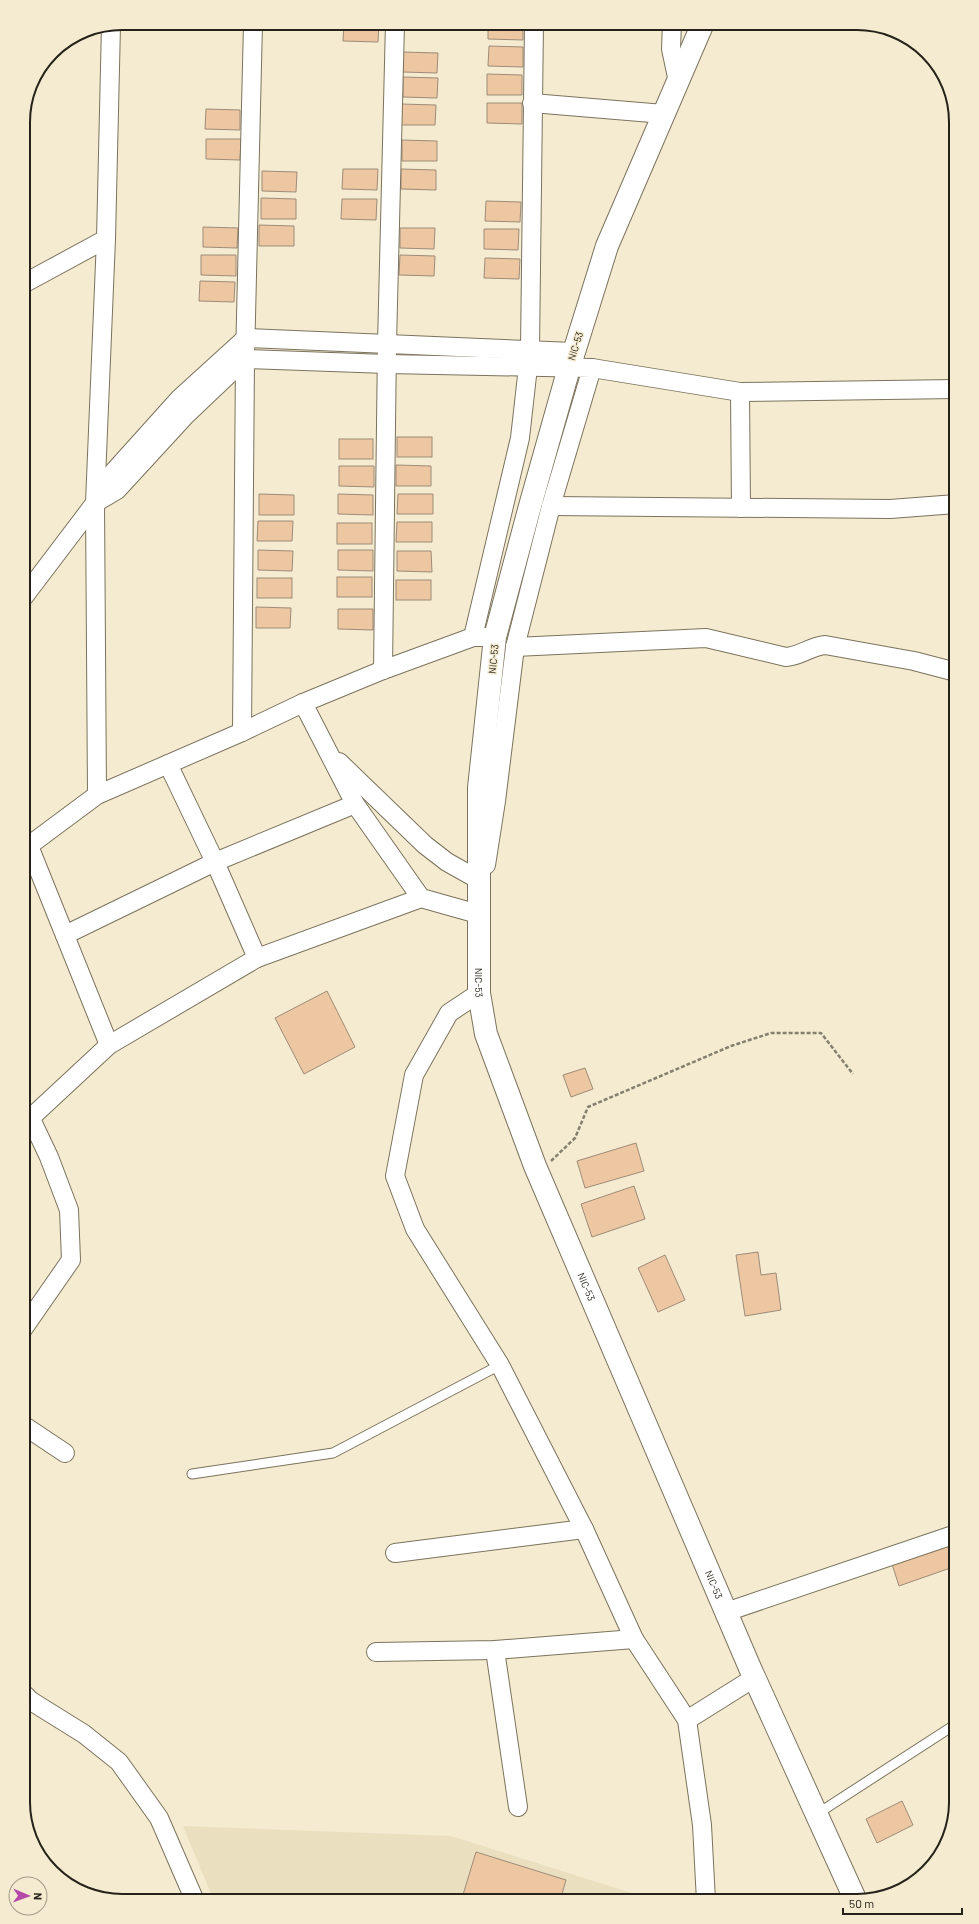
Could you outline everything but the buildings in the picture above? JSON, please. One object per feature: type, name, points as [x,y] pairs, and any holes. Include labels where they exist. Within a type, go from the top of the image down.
[{"type":"main road","name":"NIC-53","points":[[700,30],[607,246],[571,360],[495,637],[479,788],[479,993],[486,1034],[535,1166],[754,1678],[853,1894]]},
{"type":"street","points":[[242,732],[245,360],[253,30]]},
{"type":"street","points":[[382,670],[387,344],[395,30]]},
{"type":"street","points":[[473,637],[520,438],[530,348],[534,30]]},
{"type":"street","points":[[672,30],[671,49],[678,82]]},
{"type":"street","points":[[97,795],[95,503],[106,239],[111,31]]},
{"type":"street","points":[[532,103],[664,114]]},
{"type":"street","points":[[30,280],[106,239]]},
{"type":"street","points":[[246,338],[530,348],[592,368],[740,392],[949,390]]},
{"type":"street","points":[[30,583],[95,503],[117,490],[183,407],[246,338]]},
{"type":"street","points":[[183,407],[245,360],[528,367],[571,360]]},
{"type":"street","points":[[30,1119],[109,1045],[257,958],[421,898],[478,914],[496,801],[515,647],[551,506],[592,368]]},
{"type":"street","points":[[740,392],[741,508]]},
{"type":"street","points":[[551,506],[890,509],[949,505]]},
{"type":"street","points":[[30,845],[97,795],[242,732],[303,703],[382,670],[473,637],[495,637]]},
{"type":"street","points":[[515,647],[706,638],[786,657],[795,657],[816,646],[825,645],[914,661],[949,670]]},
{"type":"street","points":[[303,703],[355,804],[421,898]]},
{"type":"street","points":[[328,752],[425,845],[447,862],[478,880]]},
{"type":"street","points":[[168,764],[215,862],[257,958]]},
{"type":"street","points":[[65,935],[215,862],[355,804]]},
{"type":"street","points":[[30,857],[65,935],[109,1045]]},
{"type":"street","points":[[479,993],[449,1013],[414,1075],[395,1176],[416,1229],[500,1365],[584,1529],[634,1639],[687,1720],[702,1825],[706,1894]]},
{"type":"street","points":[[30,1127],[49,1157],[69,1210],[71,1260],[30,1319]]},
{"type":"street","points":[[30,1430],[65,1454]]},
{"type":"street","points":[[395,1553],[584,1529]]},
{"type":"street","points":[[726,1612],[949,1536]]},
{"type":"street","points":[[376,1652],[495,1650],[634,1639]]},
{"type":"street","points":[[495,1650],[518,1807]]},
{"type":"street","points":[[687,1720],[754,1678]]},
{"type":"street","points":[[30,1700],[84,1734],[119,1762],[159,1818],[193,1894]]},
{"type":"lane","points":[[192,1474],[333,1453],[500,1365]]},
{"type":"lane","points":[[817,1814],[949,1729]]},
{"type":"path","points":[[535,1166],[552,1160],[575,1138],[588,1107],[731,1046],[771,1033],[821,1033],[853,1074]]},
{"type":"shaded area","points":[[183,1826],[451,1836],[635,1894],[211,1894]]}]
